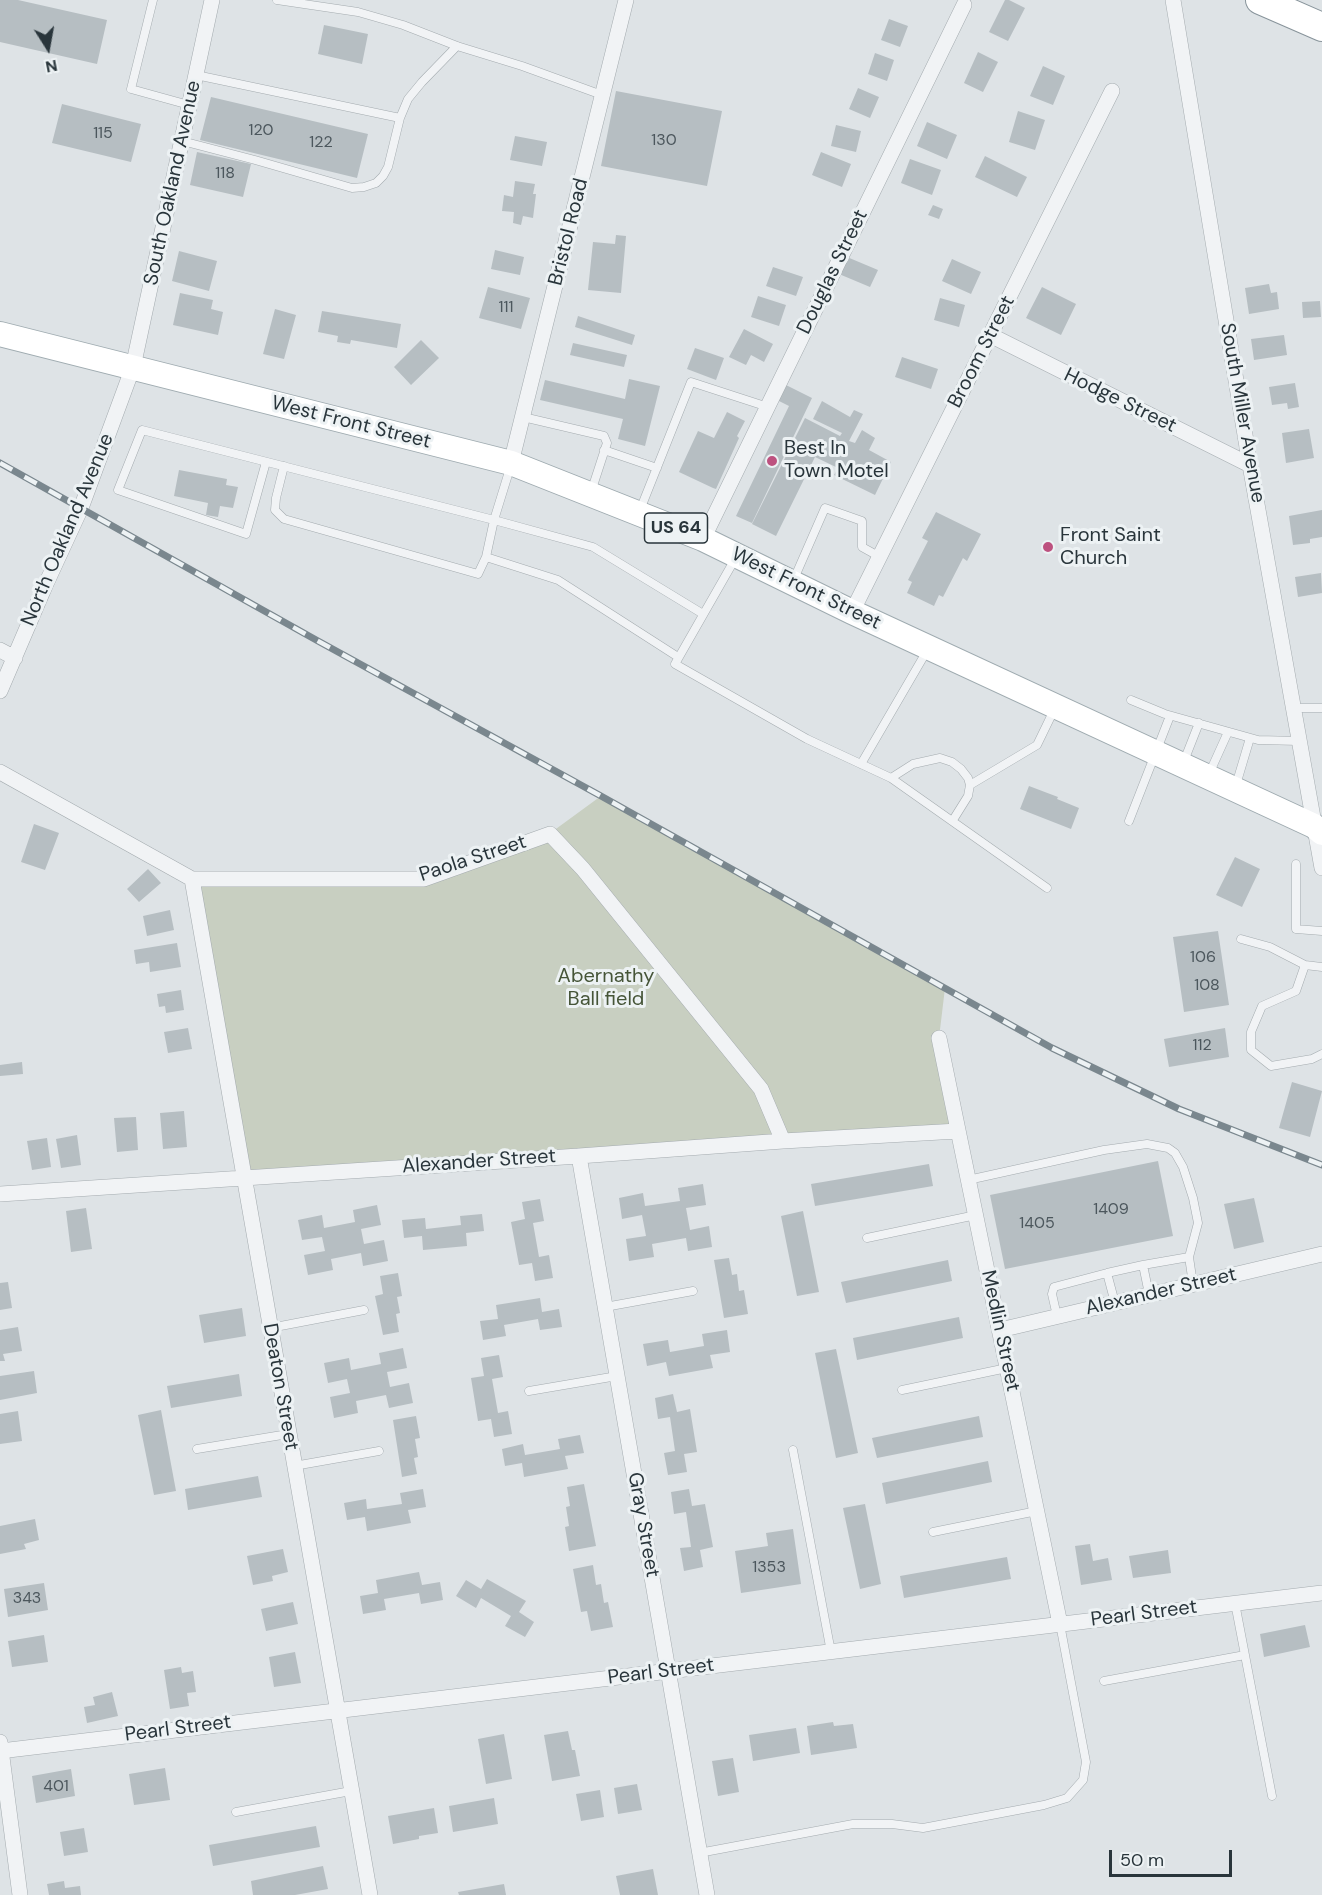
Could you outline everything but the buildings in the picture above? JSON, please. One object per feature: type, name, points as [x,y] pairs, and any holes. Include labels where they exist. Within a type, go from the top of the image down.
[{"type":"highway","points":[[1260,0],[1322,27]]},
{"type":"main road","name":"West Front Street","points":[[0,334],[511,464],[703,539],[852,612],[1319,828]]},
{"type":"street","name":"South Oakland Avenue","points":[[133,367],[212,0]]},
{"type":"street","name":"Bristol Road","points":[[511,464],[626,0]]},
{"type":"street","name":"South Miller Avenue","points":[[1173,0],[1250,465],[1299,741],[1319,828],[1322,867]]},
{"type":"street","name":"Douglas Street","points":[[703,539],[964,5]]},
{"type":"street","name":"Broom Street","points":[[852,612],[1112,91]]},
{"type":"street","name":"Hodge Street","points":[[990,335],[1250,465]]},
{"type":"street","name":"North Oakland Avenue","points":[[0,691],[81,508],[133,367]]},
{"type":"street","points":[[0,650],[15,658]]},
{"type":"street","name":"Paola Street","points":[[0,772],[192,879],[424,879],[549,834],[583,869],[761,1089],[783,1141]]},
{"type":"street","name":"Deaton Street","points":[[192,879],[370,1895]]},
{"type":"street","name":"Medlin Street","points":[[939,1038],[1060,1624]]},
{"type":"street","name":"Alexander Street","points":[[0,1194],[958,1131]]},
{"type":"street","name":"Gray Street","points":[[579,1156],[707,1895]]},
{"type":"street","name":"Alexander Street","points":[[1000,1330],[1322,1254]]},
{"type":"street","name":"Pearl Street","points":[[0,1748],[1322,1593]]},
{"type":"street","points":[[0,1748],[20,1895]]},
{"type":"lane","points":[[153,0],[131,89],[189,105]]},
{"type":"lane","points":[[277,0],[358,12],[403,25],[457,46],[603,95]]},
{"type":"lane","points":[[182,141],[352,188],[376,183],[388,167],[400,118],[408,99],[457,46]]},
{"type":"lane","points":[[196,75],[400,118]]},
{"type":"lane","points":[[638,513],[692,382],[768,407]]},
{"type":"lane","points":[[523,417],[604,436],[607,443],[590,495]]},
{"type":"lane","points":[[266,462],[246,534],[118,490],[142,430],[494,520],[593,547],[703,614]]},
{"type":"lane","points":[[604,450],[657,468]]},
{"type":"lane","points":[[284,466],[275,510],[284,519],[478,574],[486,557],[494,520],[511,464]]},
{"type":"lane","points":[[792,583],[825,508],[862,520],[862,547],[880,556]]},
{"type":"lane","points":[[737,556],[675,664],[807,739],[891,778],[1047,888]]},
{"type":"lane","points":[[486,557],[558,580],[678,657]]},
{"type":"lane","points":[[861,764],[929,648]]},
{"type":"lane","points":[[1131,700],[1170,716],[1258,740],[1299,741]]},
{"type":"lane","points":[[970,785],[1037,745],[1056,706]]},
{"type":"lane","points":[[1293,708],[1322,708]]},
{"type":"lane","points":[[1129,821],[1170,716]]},
{"type":"lane","points":[[1182,765],[1199,723]]},
{"type":"lane","points":[[1208,776],[1228,732]]},
{"type":"lane","points":[[1235,789],[1250,738]]},
{"type":"lane","points":[[891,778],[913,764],[940,758],[952,762],[962,769],[970,785],[968,796],[952,820]]},
{"type":"lane","points":[[1296,864],[1296,929],[1322,931]]},
{"type":"lane","points":[[1241,939],[1270,947],[1305,965],[1322,967]]},
{"type":"lane","points":[[1305,965],[1296,991],[1262,1006],[1251,1032],[1251,1050],[1271,1066],[1312,1059],[1322,1054]]},
{"type":"lane","points":[[968,1180],[1130,1146],[1147,1144],[1168,1148],[1183,1167],[1198,1223],[1189,1257],[1193,1284]]},
{"type":"lane","points":[[867,1238],[976,1215]]},
{"type":"lane","points":[[1057,1316],[1052,1294],[1054,1287],[1143,1265],[1189,1257]]},
{"type":"lane","points":[[1143,1265],[1149,1294]]},
{"type":"lane","points":[[1107,1273],[1115,1303]]},
{"type":"lane","points":[[605,1306],[693,1291]]},
{"type":"lane","points":[[270,1328],[364,1310]]},
{"type":"lane","points":[[902,1390],[1007,1368]]},
{"type":"lane","points":[[529,1391],[617,1376]]},
{"type":"lane","points":[[196,1449],[288,1434]]},
{"type":"lane","points":[[793,1450],[831,1652]]},
{"type":"lane","points":[[294,1466],[379,1451]]},
{"type":"lane","points":[[933,1533],[1037,1511]]},
{"type":"lane","points":[[1235,1603],[1272,1796]]},
{"type":"lane","points":[[699,1853],[853,1824],[892,1824],[923,1828],[1044,1805],[1067,1798],[1083,1780],[1086,1762],[1060,1624]]},
{"type":"lane","points":[[1104,1681],[1245,1655]]},
{"type":"lane","points":[[236,1812],[351,1791]]},
{"type":"green space","name":"Abernathy Ball field","points":[[601,796],[945,988],[939,1038],[958,1131],[243,1178],[192,879],[424,879],[549,834]]},
{"type":"railway","points":[[0,463],[1052,1048],[1179,1109],[1322,1165]]},
{"type":"place","name":"Best In Town Motel","points":[[772,461]]},
{"type":"place","name":"Front Saint Church","points":[[1048,547]]}]
